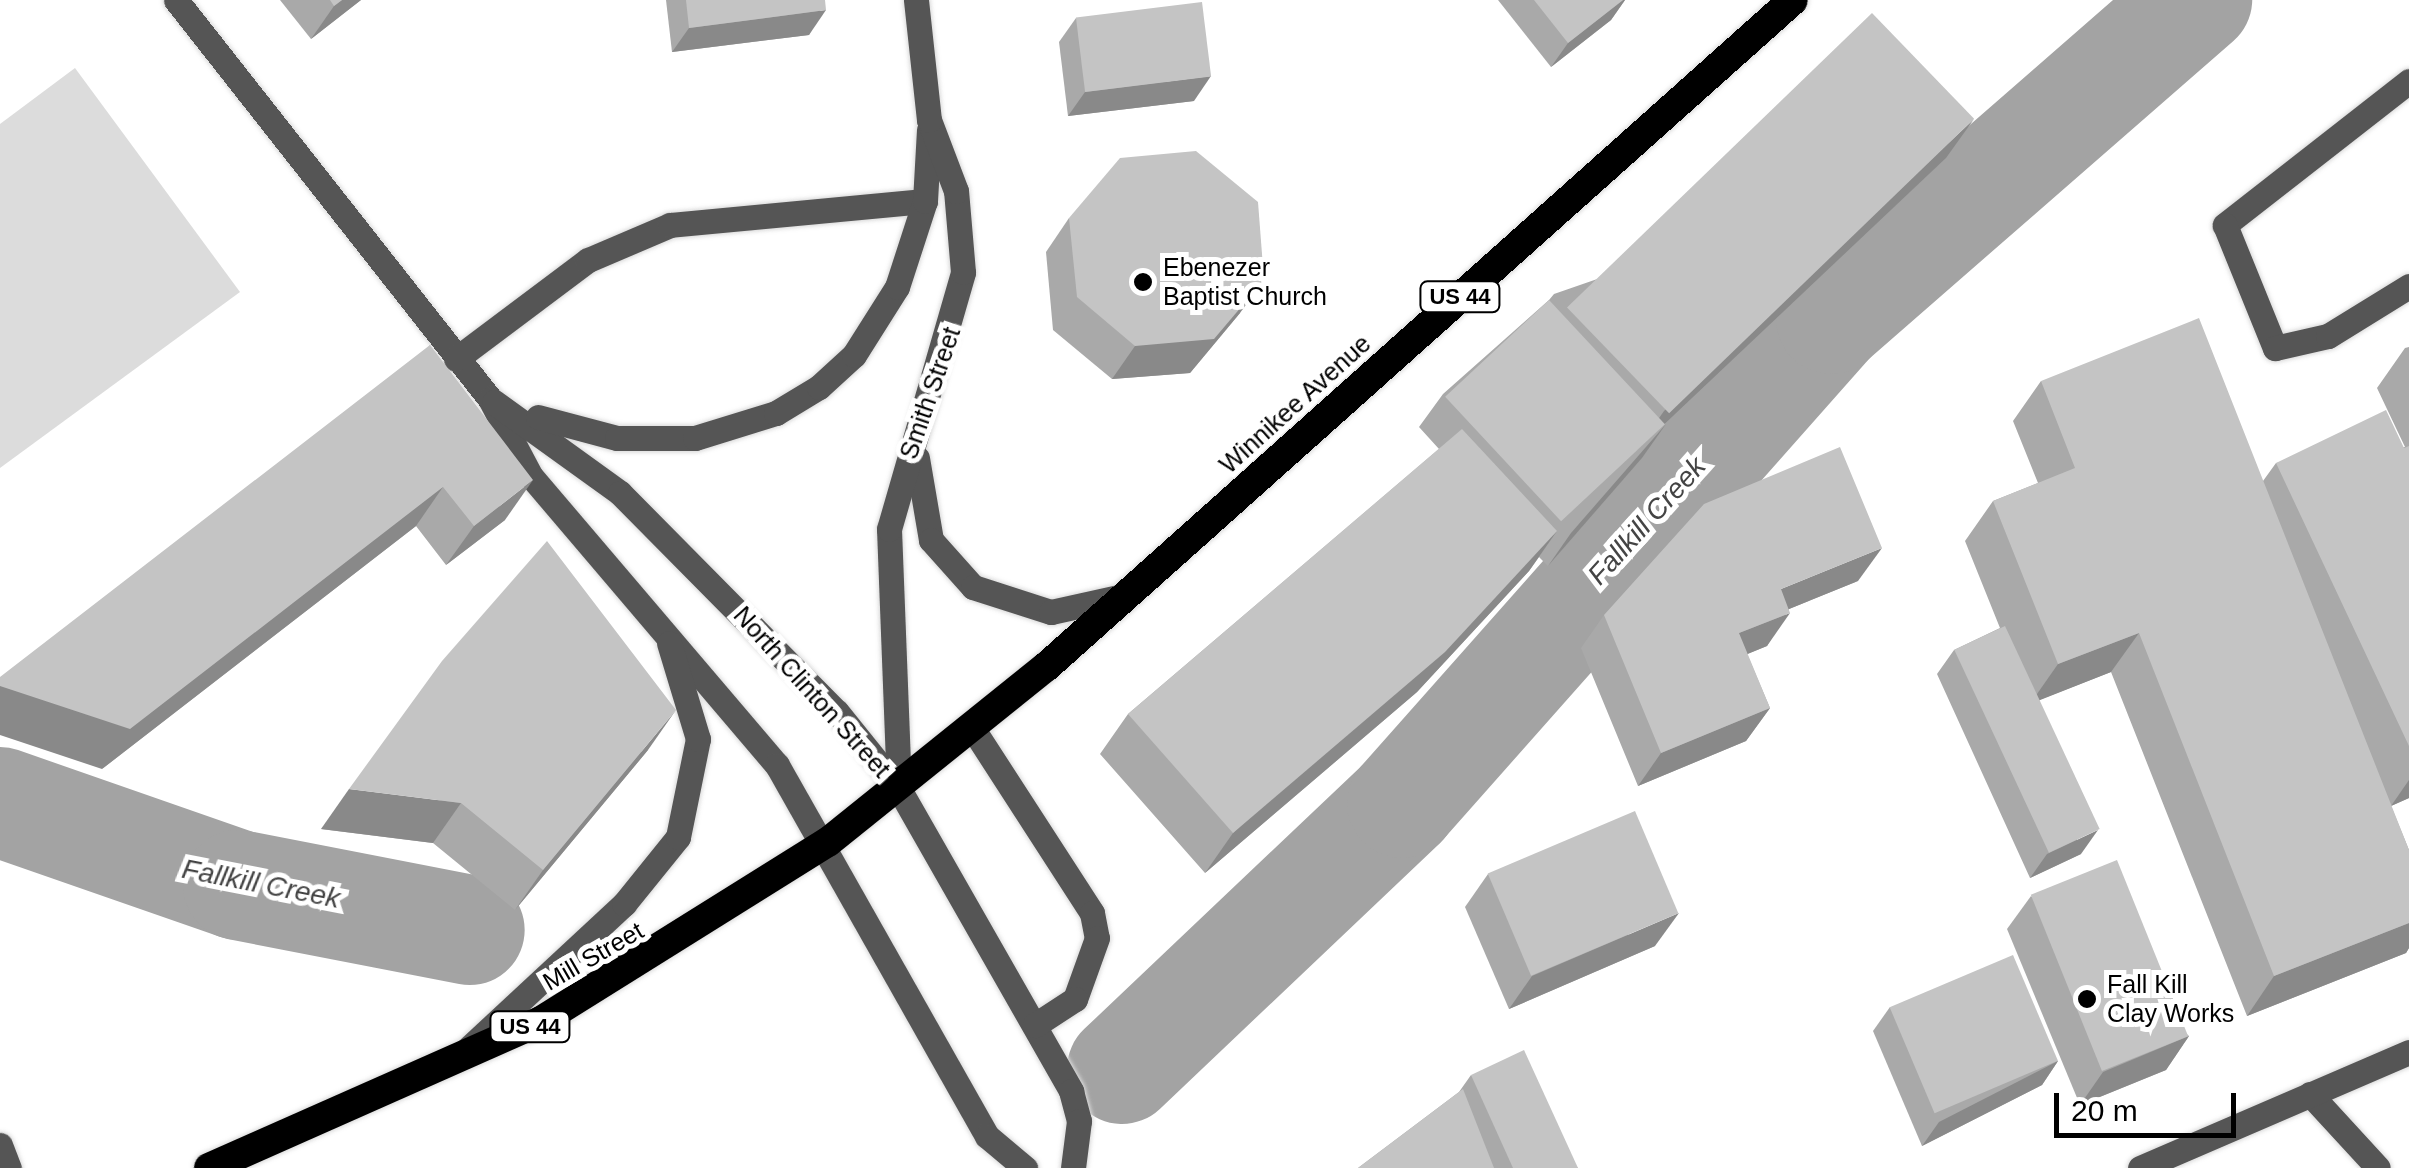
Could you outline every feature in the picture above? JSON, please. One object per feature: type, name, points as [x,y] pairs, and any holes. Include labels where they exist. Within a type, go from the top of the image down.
[{"type":"highway","name":"Winnikee Avenue","points":[[828,842],[973,730],[1793,0]]},
{"type":"highway","name":"Mill Street","points":[[209,1168],[448,1068],[640,966],[828,842]]},
{"type":"street","name":"North Clinton Street","points":[[176,0],[490,399],[530,475],[650,608],[760,742],[828,842],[988,1136],[1026,1168]]},
{"type":"street","name":"Smith Street","points":[[899,789],[902,720],[886,565],[920,423],[963,272],[956,191],[930,120],[916,0]]},
{"type":"street","points":[[2409,82],[2225,225],[2275,348],[2328,336],[2409,286]]},
{"type":"street","points":[[490,399],[574,430],[654,441],[776,413],[830,376],[881,318],[925,201],[930,120]]},
{"type":"street","points":[[456,359],[588,260],[670,225],[925,201]]},
{"type":"street","name":"North Clinton Street","points":[[490,399],[620,493],[813,687],[899,789],[1035,1025],[1079,1121],[1073,1168]]},
{"type":"street","points":[[920,423],[921,514],[973,586],[1051,612],[1128,594]]},
{"type":"street","points":[[448,1068],[624,904],[684,823],[698,739],[680,666],[650,608]]},
{"type":"street","points":[[973,730],[1092,914],[1097,938],[1075,999],[1035,1025]]},
{"type":"street","points":[[2140,1168],[2409,1052]]},
{"type":"street","points":[[2310,1094],[2378,1168]]},
{"type":"street","points":[[0,1146],[10,1168]]},
{"type":"shaded area","points":[[75,68],[240,292],[0,468],[0,124]]},
{"type":"building","points":[[686,0],[825,0],[826,10],[689,28]]},
{"type":"building","points":[[1534,0],[1623,0],[1568,43]]},
{"type":"building","points":[[1202,2],[1211,76],[1085,92],[1076,17]]},
{"type":"building","points":[[1872,13],[1974,119],[1669,413],[1567,308]]},
{"type":"building","name":"Ebenezer Baptist Church","points":[[1196,151],[1258,202],[1264,280],[1214,339],[1135,346],[1077,297],[1069,218],[1120,158]]},
{"type":"building","points":[[1549,300],[1665,424],[1561,521],[1445,397]]},
{"type":"building","points":[[2199,318],[2409,850],[2409,923],[2274,976],[2139,633],[2058,664],[1993,501],[2075,468],[2041,381]]},
{"type":"building","points":[[430,345],[533,480],[474,526],[443,487],[130,729],[0,686],[0,677]]},
{"type":"building","points":[[2386,410],[2404,448],[2409,446],[2409,746],[2276,463]]},
{"type":"building","points":[[1462,429],[1557,531],[1445,652],[1233,833],[1128,714]]},
{"type":"building","points":[[1840,447],[1882,548],[1781,589],[1790,613],[1739,633],[1770,708],[1661,753],[1604,615],[1704,504]]},
{"type":"building","points":[[547,541],[676,710],[543,870],[461,803],[349,789],[442,661]]},
{"type":"building","points":[[2005,626],[2100,829],[2049,853],[1954,650]]},
{"type":"building","points":[[1635,811],[1678,913],[1531,976],[1488,874]]},
{"type":"building","points":[[2117,860],[2188,1036],[2102,1071],[2031,895]]},
{"type":"building","points":[[2013,955],[2058,1061],[1935,1113],[1890,1007]]},
{"type":"building","points":[[1524,1050],[1578,1168],[1513,1168],[1471,1075]]},
{"type":"building","points":[[1463,1089],[1494,1168],[1358,1168]]},
{"type":"waterway","name":"Fallkill Creek","points":[[1122,1069],[1402,803],[1831,319],[2197,0]]},
{"type":"waterway","name":"Fallkill Creek","points":[[0,802],[238,885],[470,930]]},
{"type":"place","name":"Ebenezer Baptist Church","points":[[1143,282]]},
{"type":"place","name":"Fall Kill Clay Works","points":[[2087,999]]}]
